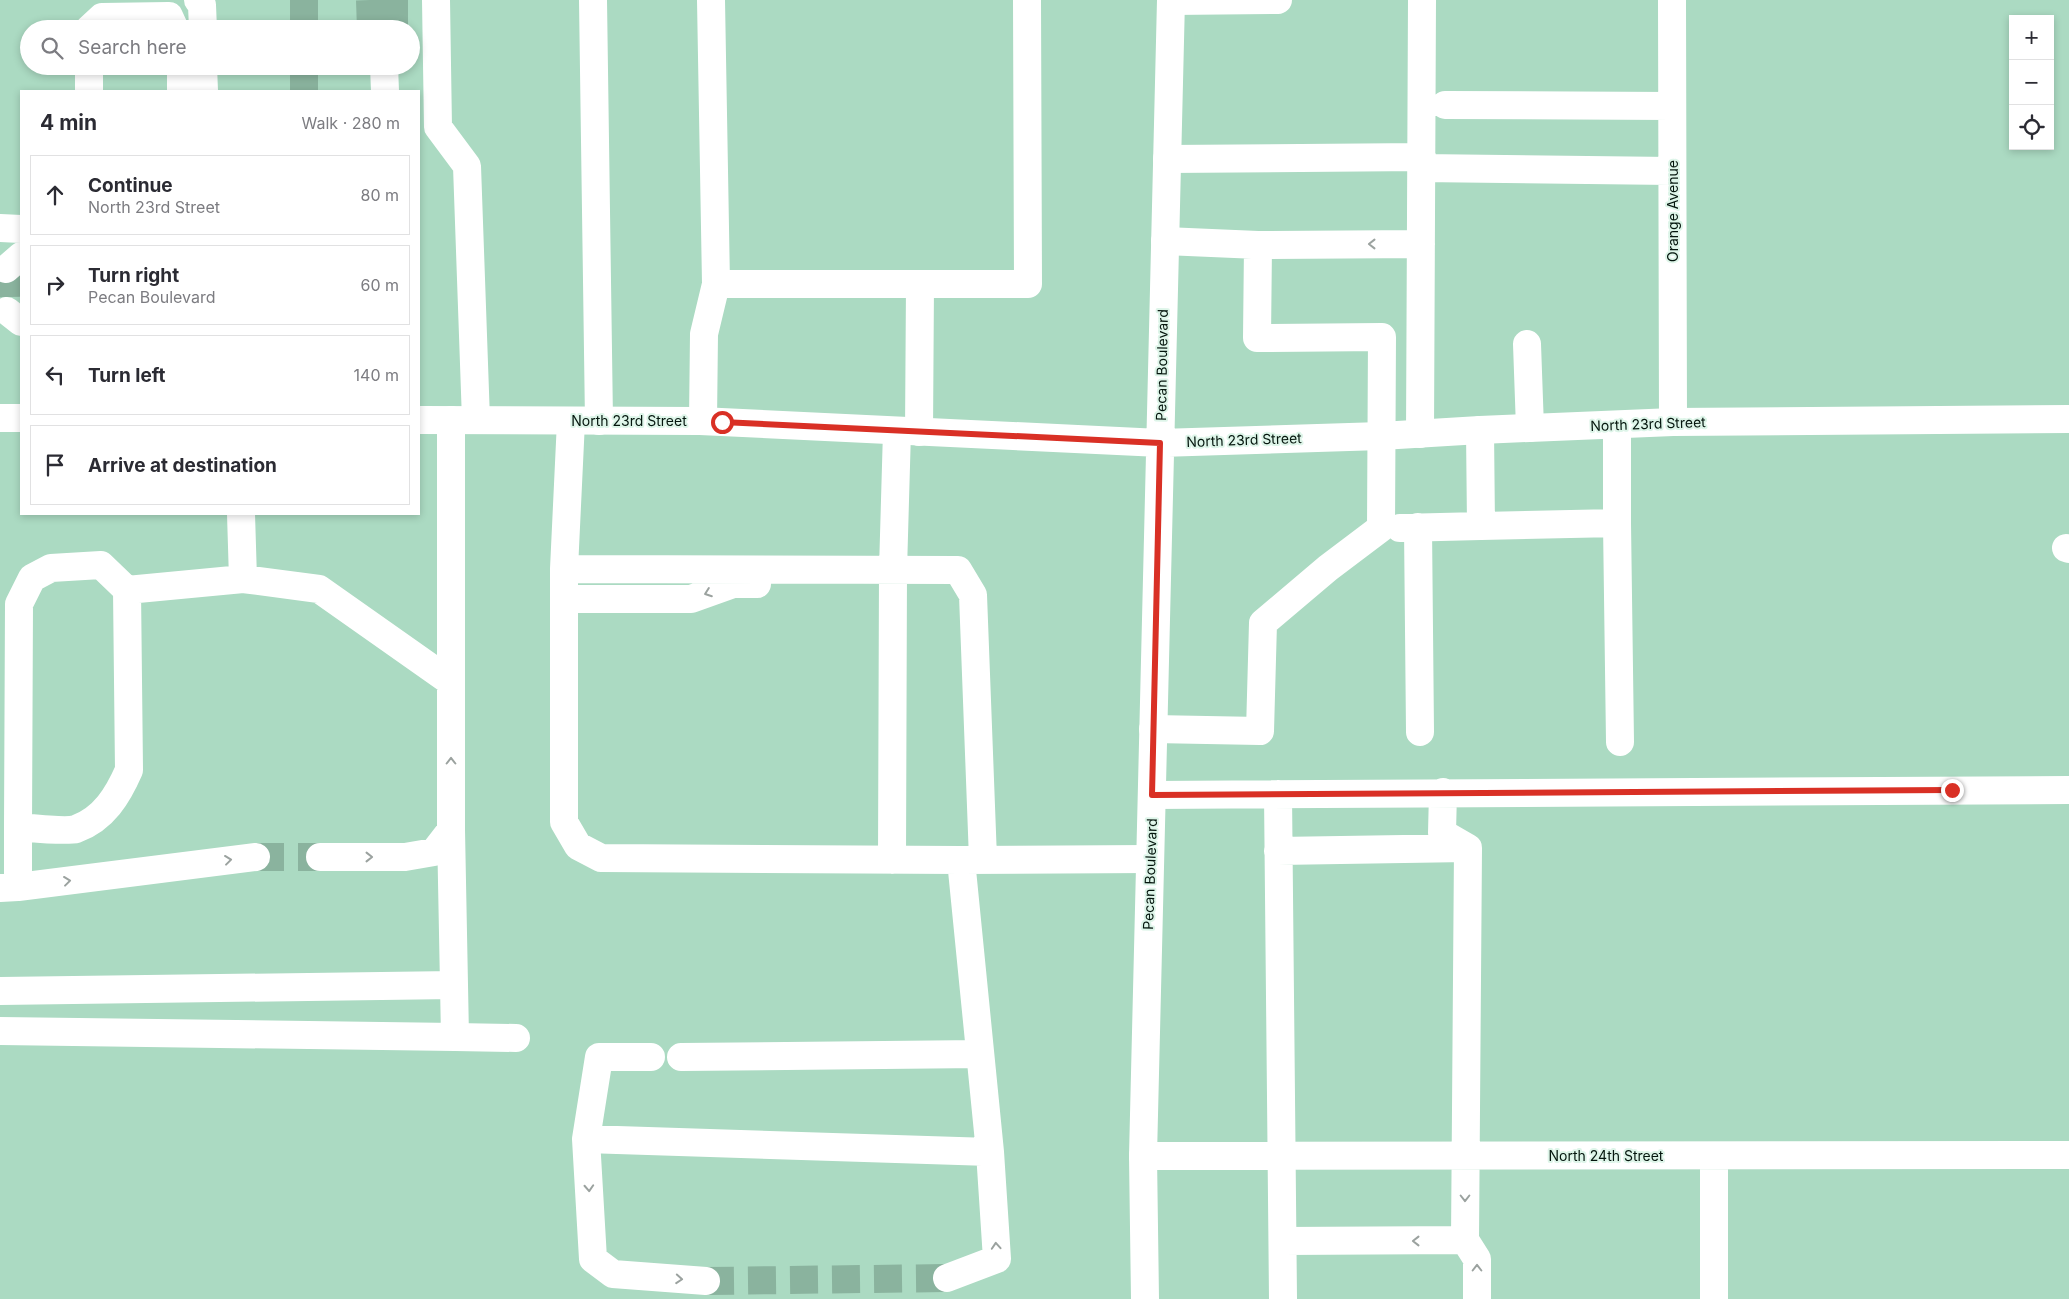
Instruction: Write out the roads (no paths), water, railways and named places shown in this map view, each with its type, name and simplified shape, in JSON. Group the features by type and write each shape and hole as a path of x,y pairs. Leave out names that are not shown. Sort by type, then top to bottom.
{"main road":[{"path":"198,0 202,5 203,20"},
{"path":"436,0 438,128 467,166 464,420 451,682 451,830 455,1037"},
{"path":"593,0 599,421"},
{"path":"703,422 704,334 716,284 711,0"},
{"path":"716,284 1028,284 1027,0"},
{"path":"1171,1 1278,0"},
{"path":"1420,434 1422,0"},
{"name":"Orange Avenue","path":"1672,0 1673,422"},
{"name":"Pecan Boulevard","path":"1145,1299 1143,1156 1171,1"},
{"path":"99,20 102,17 169,16 171,20"},
{"path":"89,75 89,90"},
{"path":"181,75 181,90"},
{"path":"203,75 204,90"},
{"path":"384,75 385,90"},
{"path":"1445,105 1672,106"},
{"path":"1167,159 1421,163 1672,171"},
{"path":"0,228 20,228"},
{"path":"1165,241 1258,245 1421,244"},
{"path":"1258,245 1258,338 1420,337"},
{"path":"892,860 893,570 908,431 920,284"},
{"path":"1381,528 1382,337"},
{"path":"1527,344 1530,428"},
{"path":"0,418 20,418"},
{"name":"North 23rd Street","path":"420,420 703,422 1160,443 1381,436 1673,422 2069,418"},
{"path":"571,421 564,568 564,822 578,846 601,858 1150,859"},
{"path":"1617,425 1620,742"},
{"path":"1480,430 1481,526"},
{"path":"241,515 243,580"},
{"path":"1153,729 1260,731 1263,624 1328,568 1381,528 1618,523"},
{"path":"1418,527 1420,732"},
{"path":"18,827 75,829 98,817 117,796 129,770 127,590 101,565 51,568 32,578 19,604 18,827 9,887 256,857"},
{"path":"564,568 958,570 973,595 972,860 980,1054 990,1152 996,1259 947,1278"},
{"path":"564,598 691,599 733,584 856,583 893,570"},
{"path":"127,590 243,580 319,589 451,682"},
{"path":"1152,795 2069,790"},
{"path":"1443,792 1442,834 1468,848"},
{"path":"1278,794 1283,1299"},
{"path":"320,857 405,857 434,852 451,830"},
{"path":"1278,851 1468,848"},
{"path":"1468,848 1465,1240 1477,1259 1477,1299"},
{"path":"0,991 454,985"},
{"path":"0,1031 516,1038"},
{"path":"681,1058 980,1054"},
{"path":"651,1058 598,1057 586,1139 593,1259 613,1274 706,1281"},
{"path":"586,1139 990,1152"},
{"name":"North 24th Street","path":"1143,1156 2069,1155"},
{"path":"1714,1156 1714,1299"},
{"path":"1283,1241 1465,1240"}],"tunnel":[{"path":"304,0 304,20"},
{"path":"370,0 371,20"},
{"path":"394,0 394,20"},
{"path":"304,75 304,90"},
{"path":"6,269 7,311"},
{"path":"256,857 320,857"},
{"path":"706,1281 947,1278"}]}
